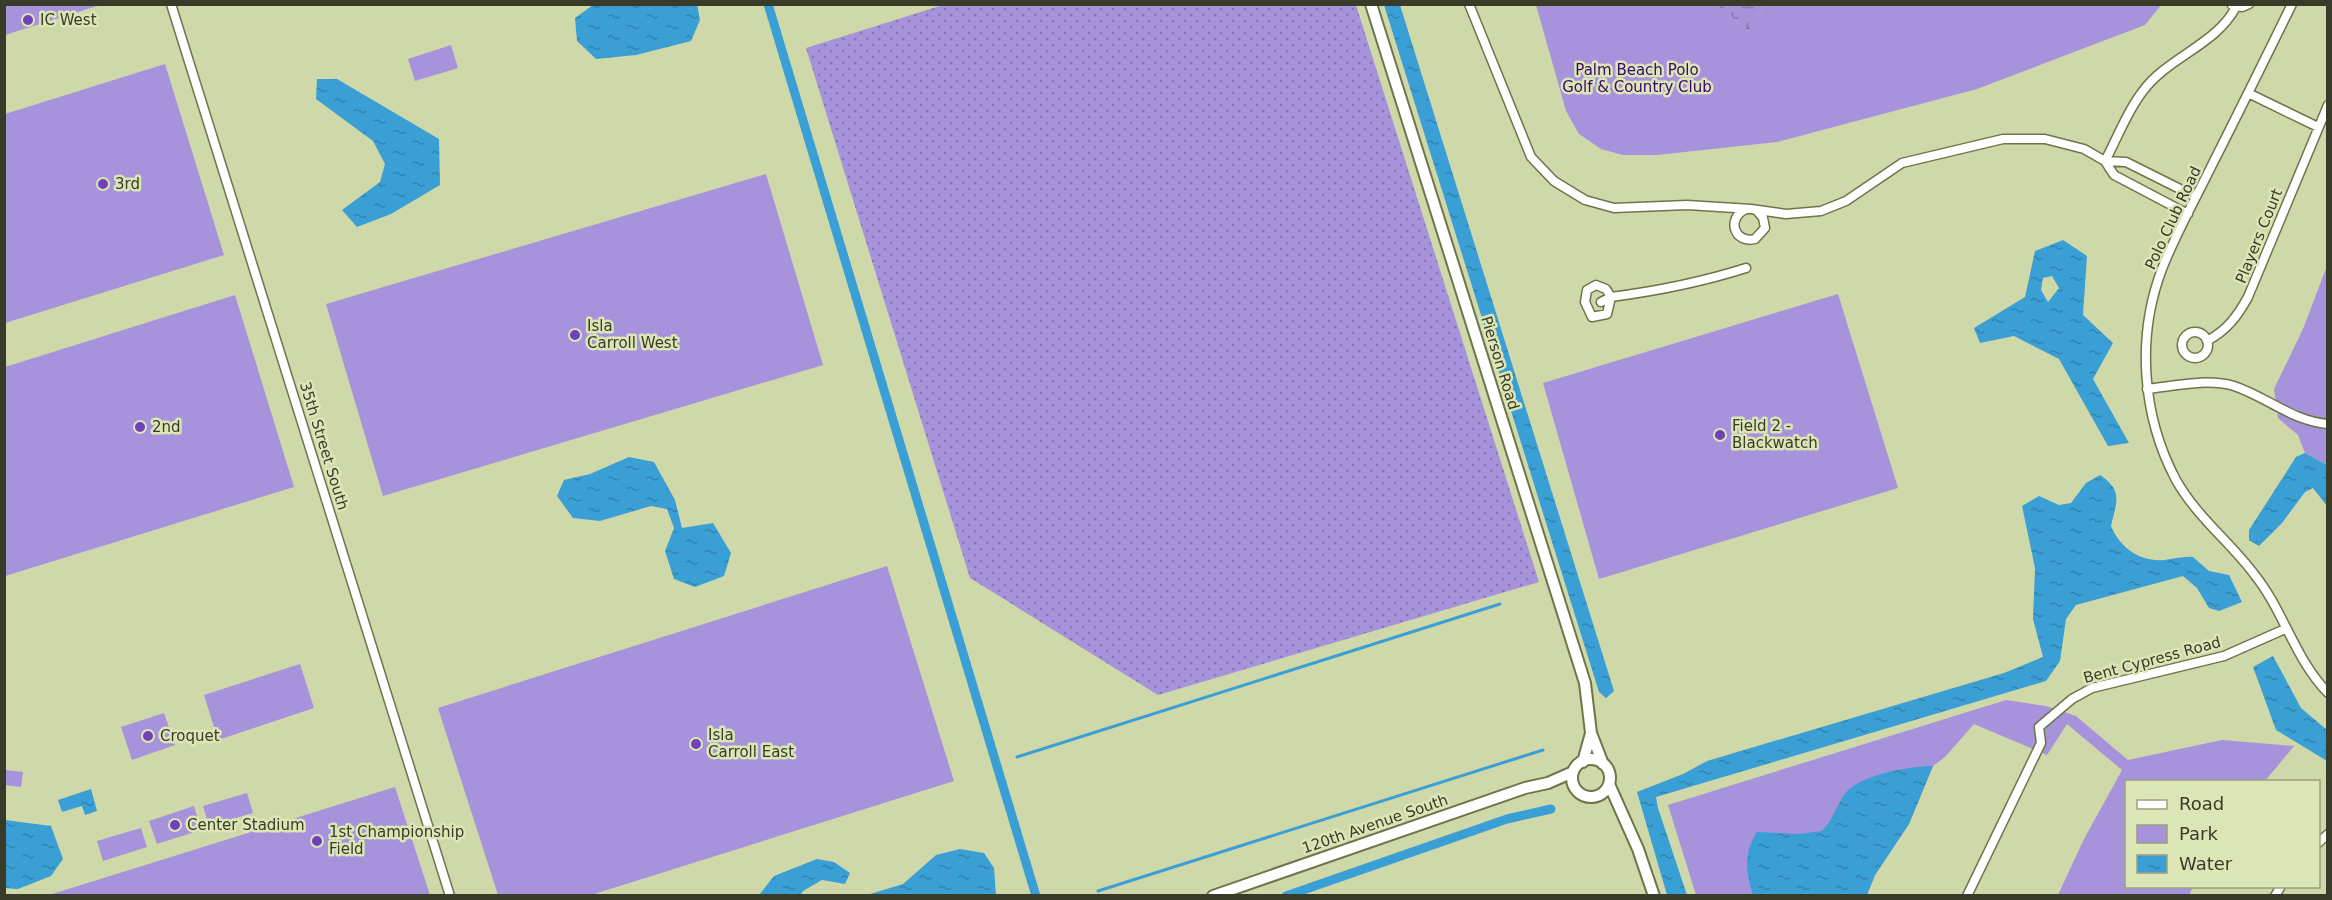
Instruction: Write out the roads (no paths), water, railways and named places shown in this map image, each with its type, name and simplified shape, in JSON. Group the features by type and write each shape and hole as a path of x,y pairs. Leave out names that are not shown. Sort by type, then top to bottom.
{"street":[{"name":"35th Street South","path":"171,4 450,896"},
{"name":"Pierson Road","path":"1371,4 1585,683 1591,733 1603,764"},
{"path":"1469,4 1531,157 1554,181 1586,200 1614,208 1687,205 1786,214 1821,211 1846,201 1902,163 2003,139 2045,140 2084,149 2105,161 2126,162 2196,197"},
{"path":"2105,161 2143,91 2160,74 2220,28 2234,6 2249,4"},
{"name":"Polo Club Road","path":"2292,4 2168,255 2153,296 2146,347 2147,389 2159,440 2176,480 2212,529 2254,573 2308,669 2328,693"},
{"path":"2248,93 2318,127"},
{"name":"Players Court","path":"2207,341 2224,332 2238,316 2248,297 2328,105"},
{"path":"2105,161 2114,175 2188,214"},
{"path":"1746,209 1737,214 1734,224 1737,234 1750,240 1760,236 1765,228 1763,218 1756,210"},
{"path":"1600,302 1611,297 1707,280 1746,268"},
{"path":"2147,389 2219,383 2245,390 2304,420 2328,424"},
{"name":"Bent Cypress Road","path":"1967,896 2041,743 2039,728 2072,699 2100,686 2224,656 2285,629"},
{"name":"Pierson Road","path":"1583,762 1591,733"},
{"path":"1622,819 1596,796 1586,796 1575,788 1574,772 1583,762 1590,760 1603,764 1608,771 1609,784 1622,819 1638,849 1654,896"},
{"name":"120th Avenue South","path":"1213,896 1526,788 1548,783 1574,772"},
{"name":"120th Avenue South","path":"1548,783 1575,788"},
{"path":"1596,796 1609,784"}],"water":[{"path":"697,4 700,20 691,41 636,55 596,59 577,41 575,18 593,5"},
{"path":"1384,5 1400,5 1614,691 1606,698 1599,692"},
{"path":"317,79 337,79 439,139 440,185 391,214 357,227 342,210 380,182 385,164 373,141 316,99"},
{"path":"2063,240 2087,256 2083,315 2113,343 2093,379 2129,443 2108,446 2059,359 2014,336 1980,343 1974,328 2025,297 2035,251","holes":["2052,276 2059,288 2048,302 2041,290 2043,278"]},
{"path":"2305,453 2327,465 2327,506 2313,488 2305,492 2282,523 2259,546 2249,540 2249,530 2296,457"},
{"path":"629,457 654,462 675,500 682,528 713,523 731,553 724,576 695,587 674,579 665,551 674,528 667,509 651,506 600,521 573,518 557,496 564,480 590,474"},
{"path":"2100,475 2113,486 2116,504 2111,526 2125,547 2147,559 2193,557 2209,571 2229,575 2242,602 2219,611 2209,608 2197,588 2183,576 2076,605 2066,619 2060,661 2046,681 1656,797 1687,895 1667,895 1637,792 1683,774 1707,761 2004,673 2043,657 2033,619 2035,568 2022,506 2039,496 2059,505 2071,503 2086,483"},
{"path":"2273,656 2301,708 2327,730 2327,761 2276,730 2253,667"},
{"path":"1933,766 1909,824 1875,875 1867,895 1753,895 1747,863 1749,848 1757,832 1798,834 1822,831 1844,795 1860,782 1898,770"},
{"path":"91,789 97,811 85,815 82,806 62,812 58,800"},
{"path":"5,820 51,826 63,859 51,876 18,889 5,888"},
{"path":"960,849 984,853 994,868 996,895 867,895 903,884 936,855"},
{"path":"817,859 834,862 850,873 845,884 822,880 800,895 759,895 774,876"}],"waterway":[{"path":"768,4 1036,896"},
{"path":"1017,757 1500,604"},
{"path":"1098,891 1543,750"},
{"path":"1286,896 1507,819 1551,809"}],"place":[{"name":"IC West","path":"28,20"},
{"name":"3rd","path":"103,184"},
{"name":"Isla Carroll West","path":"575,335"},
{"name":"2nd","path":"140,427"},
{"name":"Field 2 - Blackwatch","path":"1720,435"},
{"name":"Croquet","path":"148,736"},
{"name":"Isla Carroll East","path":"696,744"},
{"name":"Center Stadium","path":"175,825"},
{"name":"1st Championship Field","path":"317,841"}],"park label":[{"name":"Palm Beach Polo Golf & Country Club","path":"1637,78"}]}
